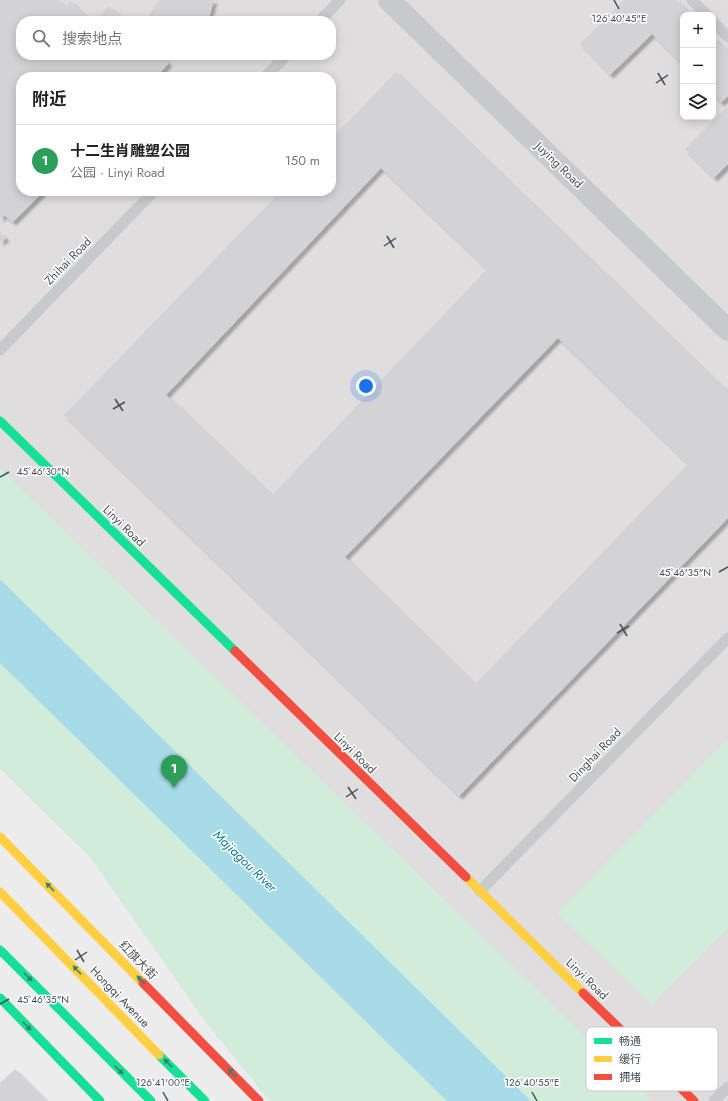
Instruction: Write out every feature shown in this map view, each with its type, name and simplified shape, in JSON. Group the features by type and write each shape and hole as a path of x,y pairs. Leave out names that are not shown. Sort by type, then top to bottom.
{"main road":[{"name":"Linyi Road","path":"0,421 619,1027"},
{"name":"红旗大街","path":"0,837 259,1101"},
{"name":"Hongqi Avenue","path":"0,892 205,1101"},
{"path":"0,950 151,1101"},
{"path":"0,998 100,1101"},
{"name":"Linyi Road","path":"684,1091 694,1101"}],"street":[{"name":"Juying Road","path":"389,0 728,330"}],"lane":[{"path":"325,16 340,0"},
{"path":"698,2 704,12"},
{"path":"716,25 728,38"},
{"path":"270,72 282,60"},
{"name":"Zhihai Road","path":"0,350 149,196"},
{"name":"Dinghai Road","path":"480,891 728,638"},
{"path":"714,1101 728,1087"}],"shaded area":[{"path":"0,0 728,0 728,1101 270,1101 208,1025 90,857 0,768"}],"green space":[{"path":"0,468 586,1037 586,1091 642,1091 652,1101 270,1101 208,1025 90,857 0,768"},
{"path":"728,738 728,928 652,1005 557,913"}],"water":[{"name":"Majiagou River","path":"0,579 531,1101 447,1101 0,663"}],"building":[{"path":"0,0 58,0 65,7 71,1 85,16 16,16 16,60 166,60 169,63 161,72 16,72 16,196 39,196 13,222 4,215 0,219"},
{"path":"159,0 214,0 209,16 148,16"},
{"path":"624,0 676,0 688,12 680,12 680,62 652,34 610,75 580,44"},
{"path":"109,6 120,16 100,16"},
{"path":"716,40 728,52 728,96 721,103 716,98"},
{"path":"396,72 728,392 728,518 459,796 64,415 276,196 336,196 336,134","holes":["381,168 487,269 272,495 166,395","558,338 688,464 475,684 345,557"]},
{"path":"728,106 728,164 714,178 685,149 714,120 716,120 716,118"},
{"path":"0,232 6,238 0,243"},
{"path":"15,1069 47,1101 0,1101 0,1083"}],"traffic: fast":[{"path":"0,421 235,651"},
{"path":"0,950 151,1101"},
{"path":"0,998 100,1101"},
{"path":"159,1055 205,1101"}],"traffic: slow":[{"path":"0,837 143,983"},
{"path":"466,877 583,993"},
{"path":"0,892 159,1055"}],"traffic: jam":[{"path":"235,651 466,877"},
{"path":"143,983 259,1101"},
{"path":"583,993 618,1027"},
{"path":"684,1091 694,1101"}],"place":[{"name":"十二生肖雕塑公园","path":"174,788"}]}
